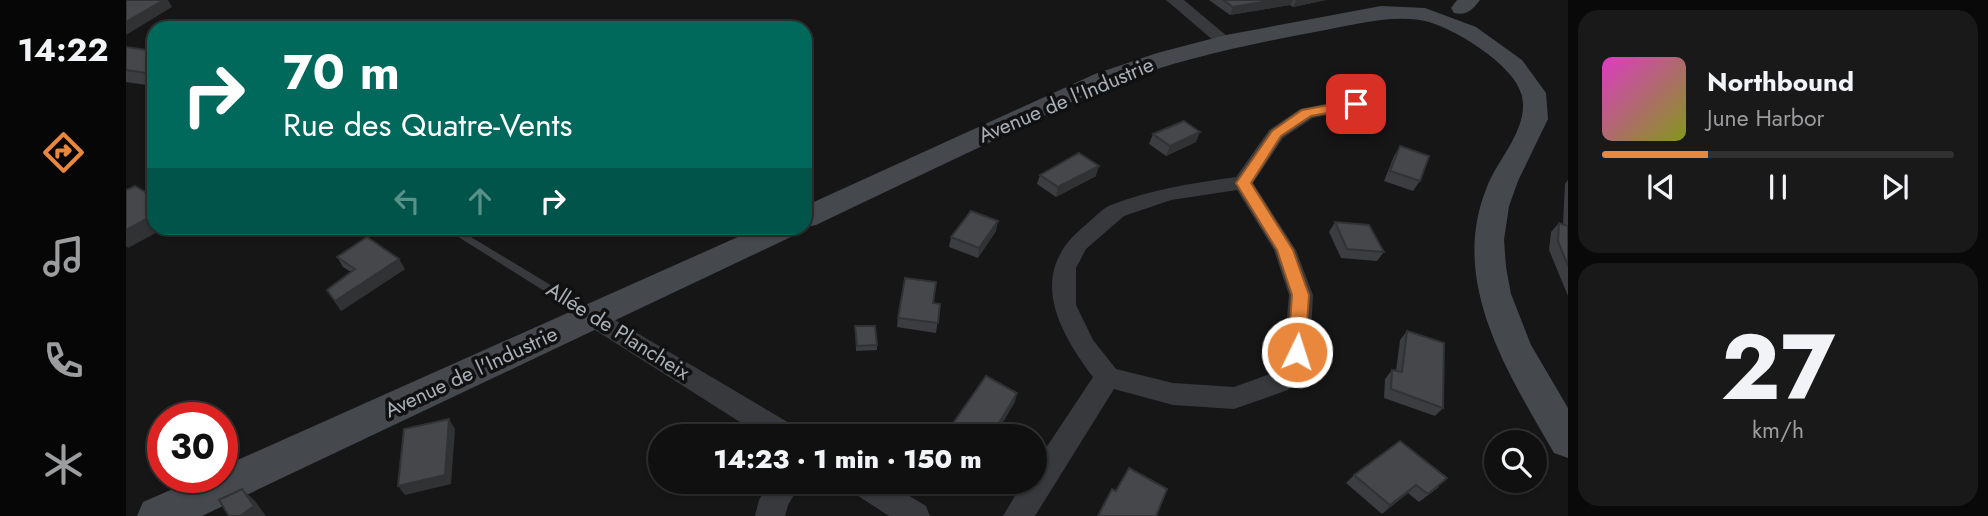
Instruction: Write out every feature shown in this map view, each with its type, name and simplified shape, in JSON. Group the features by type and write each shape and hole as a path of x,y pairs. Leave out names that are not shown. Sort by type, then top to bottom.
{"street":[{"path":"1174,0 1226,42"},
{"path":"1403,0 1410,9 1451,9 1530,83 1537,107 1536,119 1507,173 1493,217 1489,240 1496,295 1510,336 1568,440"},
{"name":"Avenue de l'Industrie","path":"1381,13 1395,8 1403,0"},
{"name":"Avenue de l'Industrie","path":"812,215 1104,79 1166,58 1226,42 1381,13 1451,9"},
{"path":"1243,183 1285,250 1301,295 1297,352 1279,382 1234,398 1172,394 1108,377 1084,346 1064,305 1064,268 1078,244 1116,211 1168,194 1243,183 1276,134 1307,113 1356,104"},
{"name":"Avenue de l'Industrie","path":"158,516 769,235"},
{"name":"Allée de Plancheix","path":"593,316 767,424"},
{"path":"1018,516 1108,377"},
{"path":"770,516 778,494"},
{"path":"880,494 915,516"}],"lane":[{"name":"Allée de Plancheix","path":"460,235 593,316"}],"building":[{"path":"126,0 164,0 126,22"},
{"path":"1223,0 1274,0 1233,7"},
{"path":"126,47 147,50 147,73 126,70"},
{"path":"1184,121 1200,132 1170,146 1153,134"},
{"path":"1400,146 1429,156 1420,181 1390,171"},
{"path":"1079,153 1099,166 1058,187 1040,175"},
{"path":"135,186 147,191 147,219 126,230 126,190"},
{"path":"971,211 998,221 979,248 951,237"},
{"path":"1335,222 1369,225 1384,252 1347,249"},
{"path":"1559,223 1568,226 1568,266 1558,241"},
{"path":"367,237 399,259 335,301 327,290 355,269 337,257"},
{"path":"905,278 936,282 933,303 940,304 938,323 898,318"},
{"path":"855,326 875,326 877,345 857,346"},
{"path":"1407,331 1444,343 1443,408 1391,389 1392,370 1402,372"},
{"path":"986,376 1017,393 998,424 953,424"},
{"path":"449,419 445,475 398,486 404,429"},
{"path":"1400,441 1447,478 1428,494 1416,485 1390,505 1354,475"},
{"path":"1129,468 1167,489 1156,516 1098,516 1112,489 1116,491"},
{"path":"242,489 254,506 240,516 229,516 219,500"}],"route":[{"path":"1297,352 1301,295 1285,250 1243,183 1276,134 1307,113 1356,104"}]}
